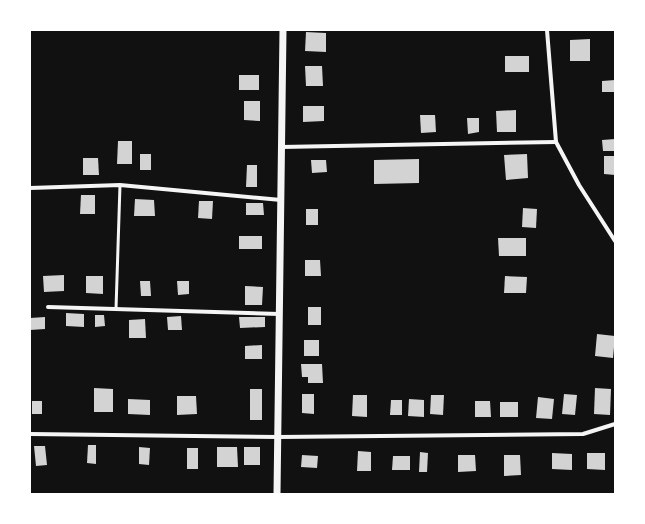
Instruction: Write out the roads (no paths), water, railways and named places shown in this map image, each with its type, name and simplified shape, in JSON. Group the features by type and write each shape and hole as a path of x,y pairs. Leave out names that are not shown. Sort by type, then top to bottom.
{"street":[{"path":"277,494 283,30"},
{"path":"547,30 556,142 579,185 615,241"},
{"path":"281,147 556,142"},
{"path":"30,188 120,185 281,200"},
{"path":"48,307 279,314"},
{"path":"30,434 278,437 583,434 615,424"}],"lane":[{"path":"116,309 120,185"}]}
